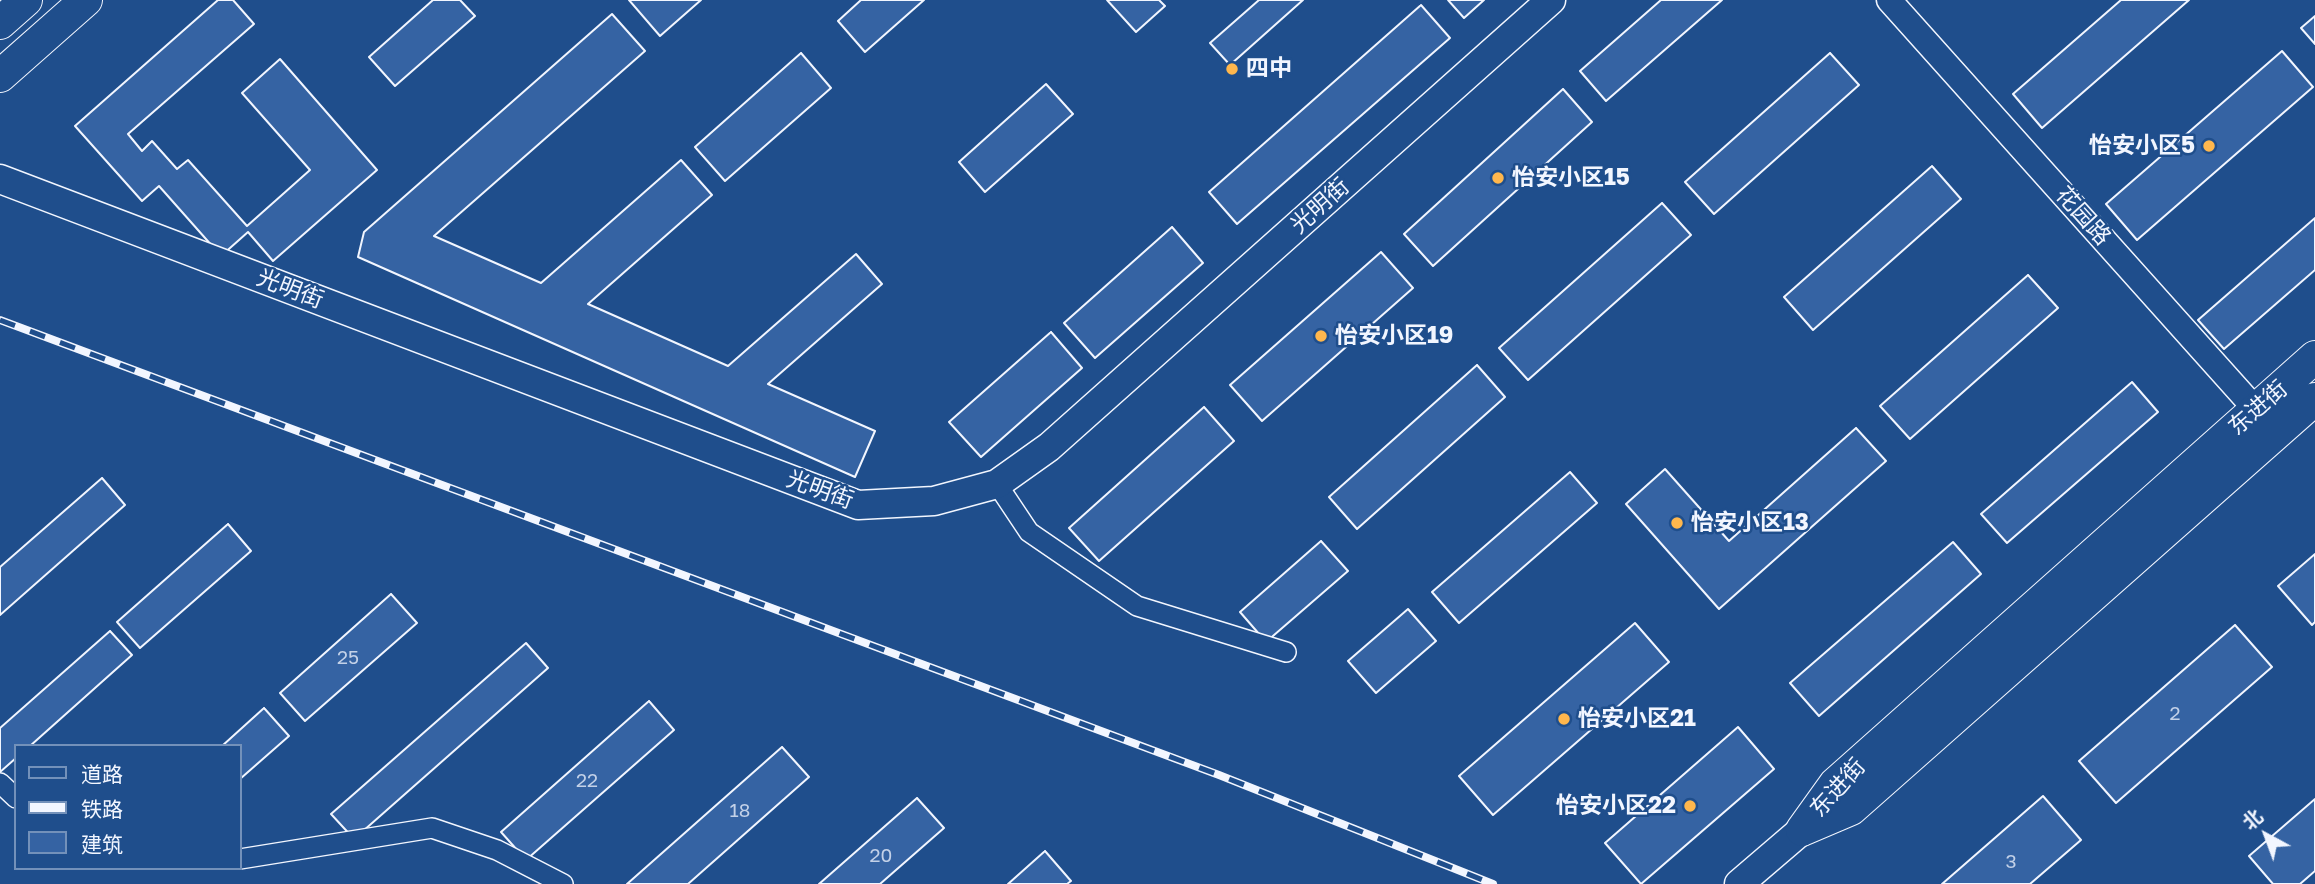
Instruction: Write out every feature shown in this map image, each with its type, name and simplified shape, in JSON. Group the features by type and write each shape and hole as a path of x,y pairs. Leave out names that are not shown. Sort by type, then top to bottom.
{"main road":[{"path":"0,23 26,0"},
{"path":"0,76 86,0"},
{"name":"光明街","path":"0,179 858,505 934,501 996,484 1049,447 1551,0"},
{"name":"东进街","path":"1802,830 1835,784 2315,357"},
{"name":"东进街","path":"1802,830 1851,809 2315,399"},
{"path":"1739,884 1802,830"}],"street":[{"name":"花园路","path":"1889,0 2276,433"},
{"path":"996,484 1029,532 1137,606 1286,652"},
{"path":"0,783 14,796"},
{"path":"242,859 432,828 497,850 563,884"}],"building":[{"path":"218,0 233,0 254,24 128,134 142,151 152,141 177,169 188,160 247,226 310,170 242,93 280,59 377,170 273,261 248,232 221,256 159,186 142,201 75,126"},
{"path":"433,0 460,0 475,16 395,86 369,57"},
{"path":"629,0 701,0 660,36"},
{"path":"861,0 924,0 865,52 838,21"},
{"path":"1107,0 1159,0 1165,6 1136,32"},
{"path":"1259,0 1303,0 1230,65 1210,43"},
{"path":"1448,0 1484,0 1464,18"},
{"path":"1661,0 1722,0 1606,101 1580,71"},
{"path":"2121,0 2189,0 2042,128 2013,94"},
{"path":"1421,5 1450,38 1237,224 1209,192"},
{"path":"612,14 645,51 434,236 541,283 681,160 712,195 588,304 728,366 856,254 882,284 768,384 875,431 855,477 358,257 364,232"},
{"path":"2315,16 2315,44 2301,28"},
{"name":"怡安小区5","path":"2282,51 2313,87 2137,240 2106,204"},
{"path":"801,53 831,88 725,181 695,147"},
{"path":"1830,53 1859,85 1714,214 1685,182"},
{"path":"1046,84 1073,114 985,192 959,162"},
{"name":"怡安小区15","path":"1563,89 1592,122 1433,266 1404,234"},
{"path":"1932,166 1961,199 1813,330 1784,297"},
{"path":"1662,203 1691,235 1528,380 1499,348"},
{"path":"2315,218 2315,270 2224,349 2198,320"},
{"path":"1172,227 1203,263 1095,358 1064,323"},
{"name":"怡安小区19","path":"1381,252 1413,288 1262,421 1230,385"},
{"path":"2028,275 2058,308 1910,439 1880,406"},
{"path":"1051,332 1082,368 981,457 949,422"},
{"path":"1477,365 1505,397 1357,529 1329,497"},
{"path":"2132,382 2158,412 2007,543 1981,514"},
{"path":"1204,407 1234,441 1099,561 1069,528"},
{"name":"怡安小区13","path":"1856,428 1886,461 1719,609 1626,504 1665,469 1729,541"},
{"path":"1570,472 1597,503 1459,623 1432,592"},
{"path":"102,478 125,505 0,615 0,567"},
{"path":"228,524 251,551 140,648 117,622"},
{"path":"1321,541 1348,571 1266,642 1240,612"},
{"path":"1953,542 1981,574 1819,716 1790,683"},
{"path":"2315,554 2315,622 2312,625 2278,586"},
{"path":"391,594 417,623 305,721 280,693"},
{"path":"1408,609 1436,641 1376,693 1348,661"},
{"name":"怡安小区21","path":"1635,623 1669,662 1493,815 1459,776"},
{"path":"2235,625 2272,667 2116,803 2079,761"},
{"path":"110,631 132,655 32,744 14,744 14,760 0,772 0,728"},
{"path":"526,643 548,668 354,839 331,814"},
{"path":"649,701 674,730 526,860 501,832"},
{"path":"264,708 289,736 242,777 242,744 224,744"},
{"name":"怡安小区22","path":"1738,727 1774,769 1641,884 1605,843"},
{"path":"782,747 809,777 688,884 627,884"},
{"path":"2043,796 2081,840 2030,884 1942,884"},
{"path":"917,798 944,828 880,884 819,884"},
{"path":"2315,799 2315,871 2300,884 2273,884 2249,856"},
{"path":"1045,851 1071,881 1067,884 1008,884"}],"railway":[{"path":"0,320 1219,775 1493,884"}],"place":[{"name":"四中","path":"1232,69"},
{"name":"怡安小区5","path":"2209,146"},
{"name":"怡安小区15","path":"1498,178"},
{"name":"怡安小区19","path":"1321,336"},
{"name":"怡安小区13","path":"1677,523"},
{"name":"怡安小区21","path":"1564,719"},
{"name":"怡安小区22","path":"1690,806"}]}
